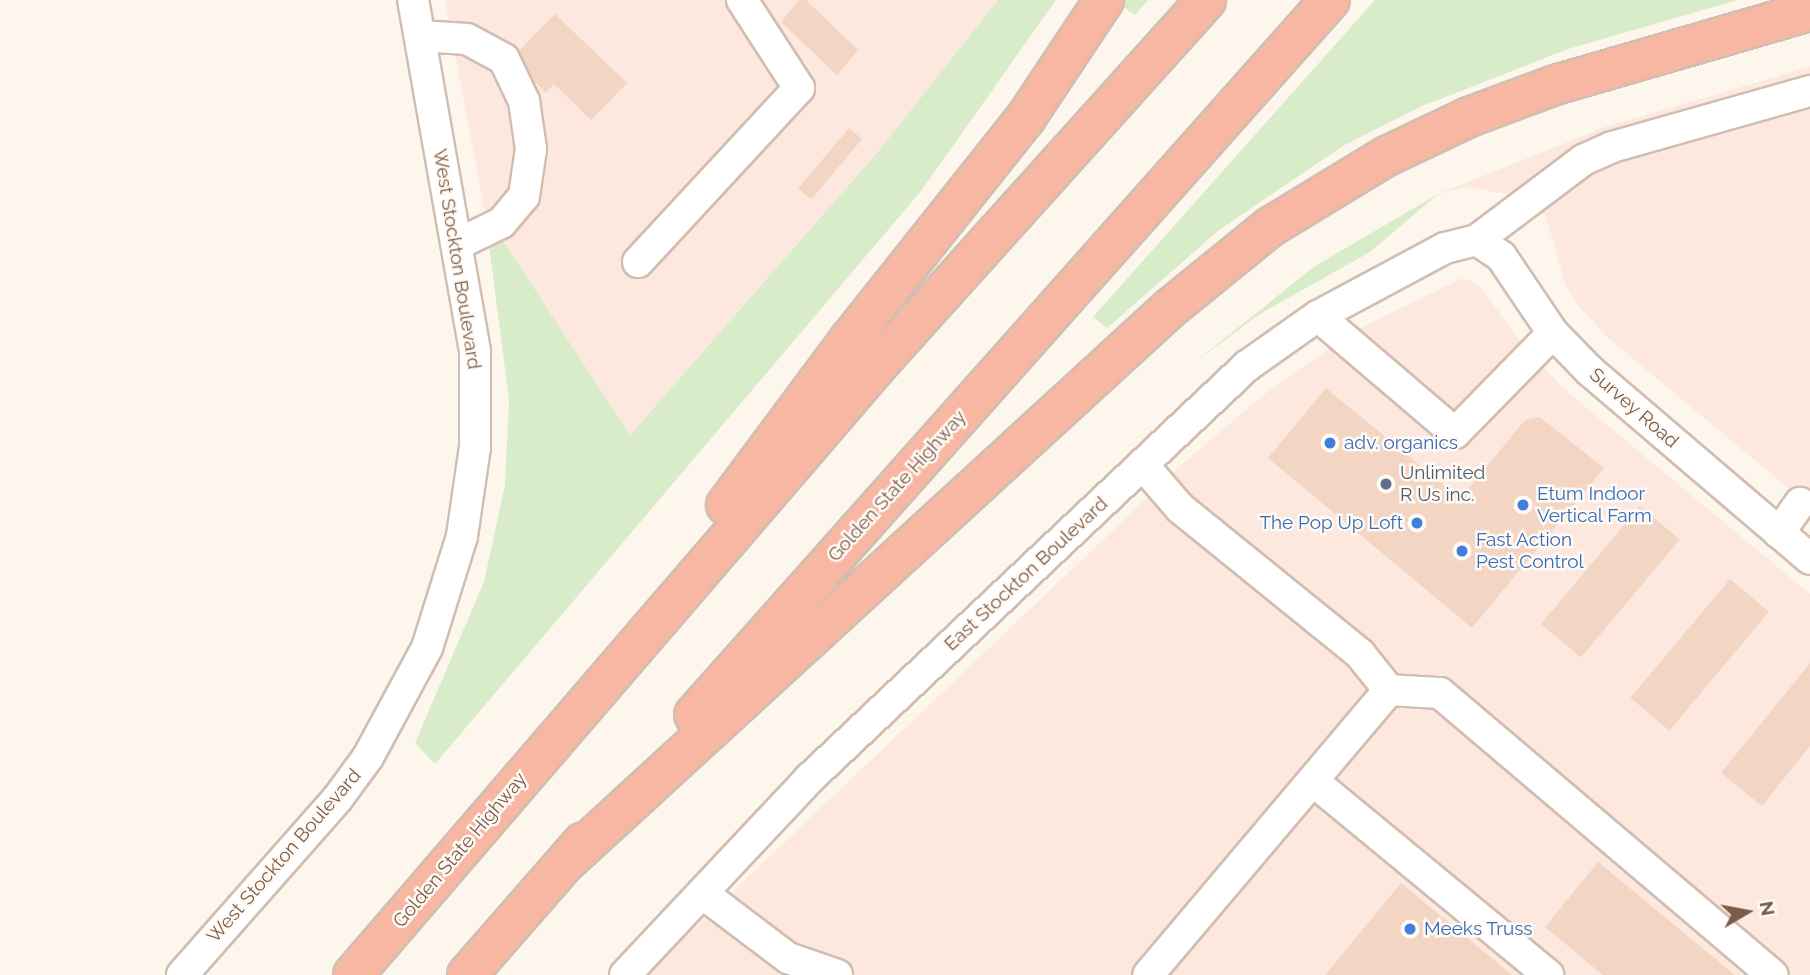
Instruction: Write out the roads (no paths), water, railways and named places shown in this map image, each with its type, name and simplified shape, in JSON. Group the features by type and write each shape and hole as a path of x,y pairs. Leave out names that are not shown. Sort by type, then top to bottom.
{"highway":[{"path":"525,773 849,340 1025,119 1104,0"},
{"name":"Golden State Highway","path":"353,975 883,359 1206,0"},
{"name":"Golden State Highway","path":"467,975 1330,0"},
{"path":"566,862 1169,309 1270,227 1387,156 1469,117 1555,85 1810,11"}],"street":[{"name":"West Stockton Boulevard","path":"181,975 354,778 395,713 431,636 462,536 475,447 475,351 413,0"},
{"path":"638,262 799,88 743,0"},
{"path":"420,36 467,38 504,58 524,101 531,149 524,196 501,223 458,244"},
{"path":"1477,240 1583,160 1612,147 1810,91"},
{"name":"East Stockton Boulevard","path":"625,975 809,779 1248,366 1318,316 1445,248 1477,240"},
{"name":"Survey Road","path":"1477,240 1502,256 1553,333 1590,371 1810,559"},
{"path":"1318,316 1455,433 1553,333"},
{"path":"1143,465 1180,508 1360,654 1390,690 1440,693 1772,975"},
{"path":"1779,533 1800,503"},
{"path":"1148,975 1390,690"},
{"path":"1312,781 1548,975"},
{"path":"702,893 788,958 837,975"}],"place":[{"name":"adv. organics","path":"1330,443"},
{"name":"Unlimited R Us inc.","path":"1386,484"},
{"name":"Etum Indoor Vertical Farm","path":"1523,505"},
{"name":"The Pop Up Loft","path":"1417,523"},
{"name":"Fast Action Pest Control","path":"1462,551"},
{"name":"Meeks Truss","path":"1410,929"}]}
